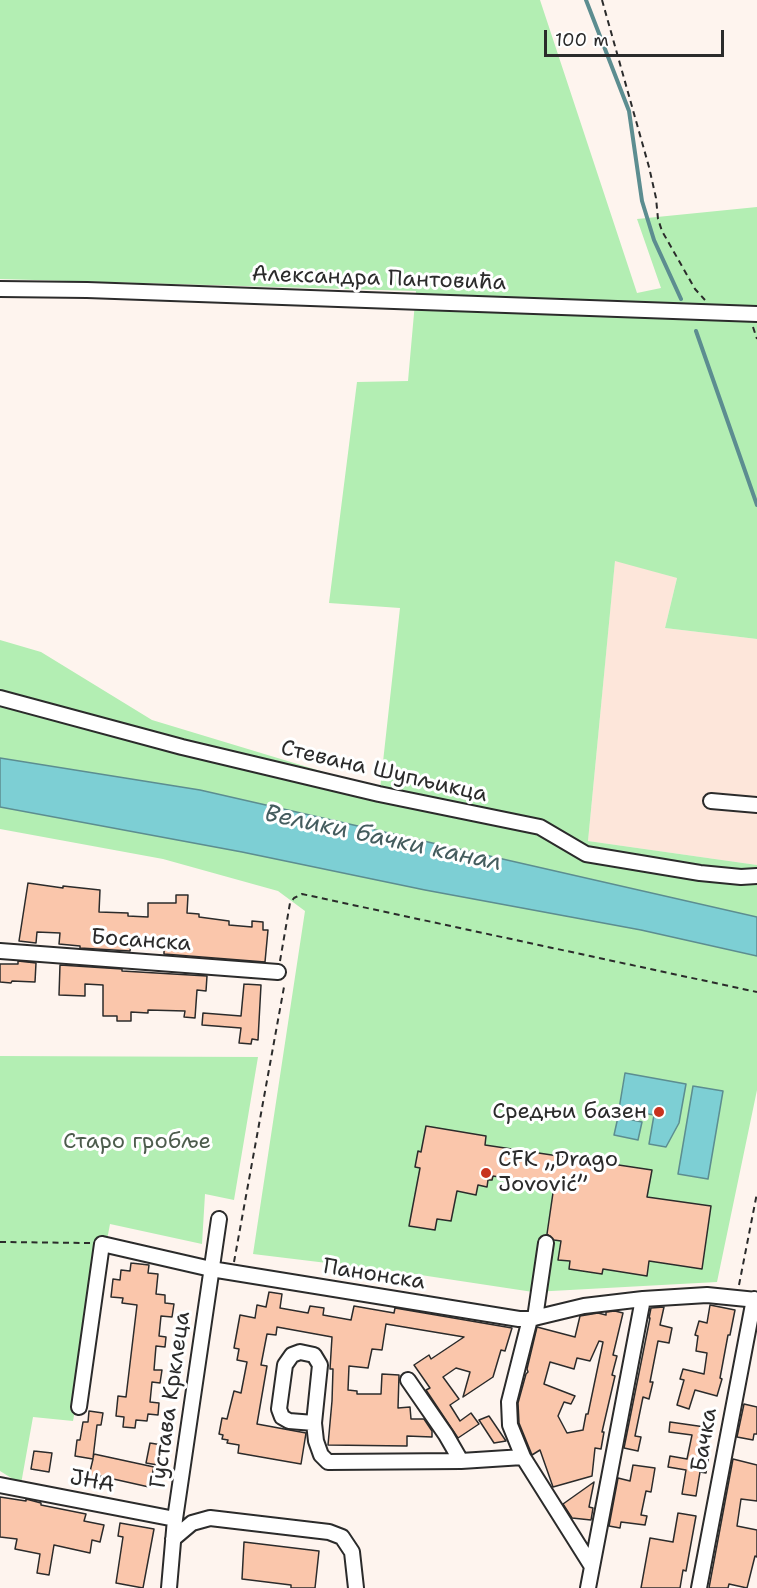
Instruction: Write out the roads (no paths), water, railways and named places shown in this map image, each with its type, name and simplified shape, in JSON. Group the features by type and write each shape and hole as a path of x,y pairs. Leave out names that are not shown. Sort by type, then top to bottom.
{"street":[{"name":"Александра Пантовића","path":"0,289 87,290 757,314"},
{"name":"Стевана Шупљикца","path":"0,698 182,747 379,794 540,827 586,854 700,873 741,877 757,876"},
{"path":"711,801 757,805"},
{"name":"Босанска","path":"0,951 278,972"},
{"name":"Густава Крклеца","path":"169,1588 175,1520 219,1219"},
{"path":"546,1243 533,1318 509,1402 510,1425 523,1457 591,1566"},
{"name":"Панонска","path":"79,1407 102,1244 211,1269 519,1319 584,1306 643,1299 707,1295 755,1300"},
{"path":"588,1588 643,1299"},
{"name":"Бачка","path":"699,1588 755,1300"},
{"path":"314,1423 289,1421 282,1417 279,1409 285,1365 292,1355 300,1352 314,1355 320,1365 314,1423 318,1448 324,1459 333,1464 523,1457"},
{"path":"408,1380 461,1461"},
{"name":"ЈНА","path":"0,1485 175,1520"},
{"path":"173,1539 192,1523 210,1518 329,1532 342,1537 352,1552 356,1588"}],"water":[{"name":"Велики бачки канал","path":"0,758 200,790 757,917 757,956 641,930 0,807"},
{"name":"Средњи базен","path":"625,1073 686,1084 679,1123 666,1147 649,1144 654,1115 619,1109"},
{"path":"693,1086 723,1091 708,1179 678,1174"},
{"path":"618,1117 642,1122 638,1140 614,1135"}],"waterway":[{"path":"586,0 629,111 642,201 654,240 681,299"},
{"path":"696,331 757,505"}],"place":[{"name":"Средњи базен","path":"659,1112"},
{"name":"CFK „Drago Jovović”","path":"486,1173"}],"park label":[{"name":"Старо гробље","path":"137,1142"}]}
